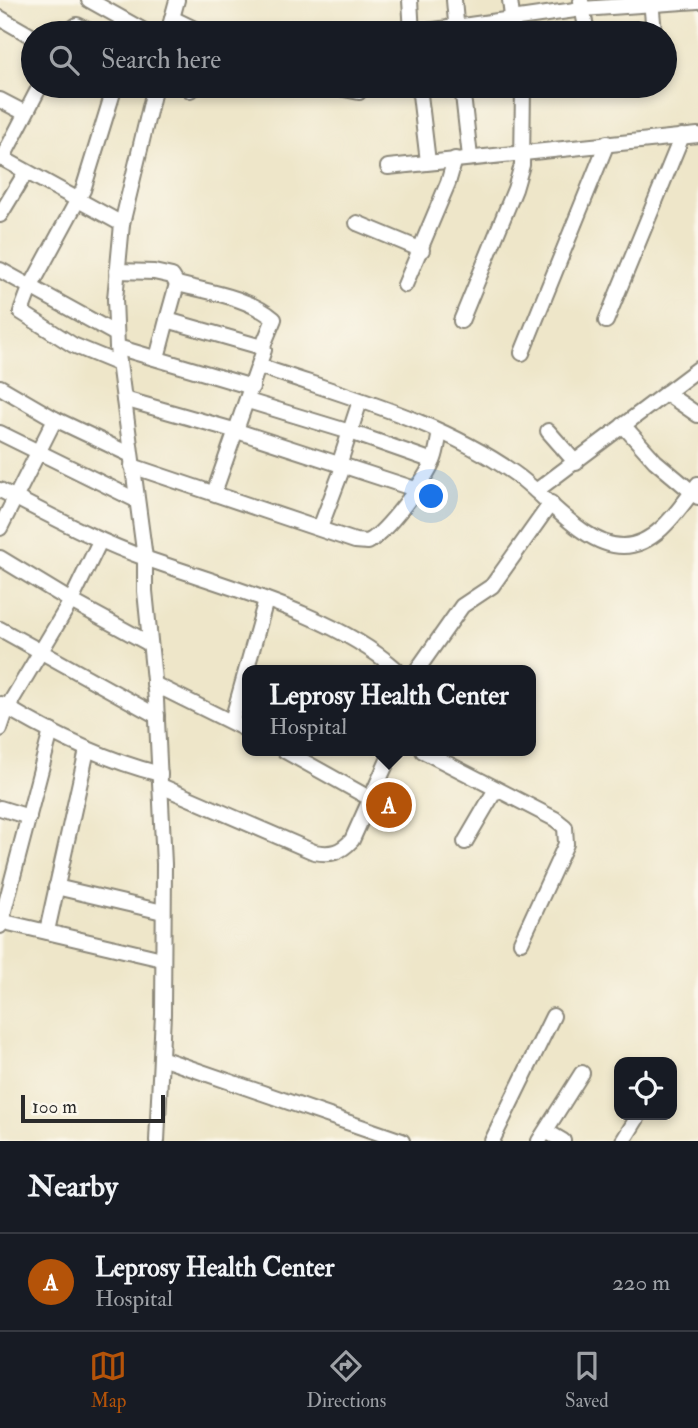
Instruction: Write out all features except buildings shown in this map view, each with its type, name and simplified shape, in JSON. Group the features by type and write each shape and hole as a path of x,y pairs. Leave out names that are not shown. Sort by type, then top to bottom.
{"street":[{"path":"89,0 127,21"},
{"path":"171,21 177,0"},
{"path":"410,0 412,21"},
{"path":"454,0 456,21"},
{"path":"510,0 512,21"},
{"path":"532,21 581,5 698,1"},
{"path":"651,2 652,21"},
{"path":"0,18 21,30"},
{"path":"172,18 178,21"},
{"path":"34,98 1,158 122,224"},
{"path":"111,98 79,201 21,309 22,314 73,345 119,364"},
{"path":"152,98 122,224 117,271 116,340 145,558 157,716 164,864 157,1141"},
{"path":"420,98 428,162"},
{"path":"464,98 470,157"},
{"path":"461,321 515,189 523,152 523,98"},
{"path":"0,100 25,114"},
{"path":"388,167 698,135"},
{"path":"606,321 682,136"},
{"path":"522,353 607,143"},
{"path":"405,285 422,250 455,159"},
{"path":"0,215 26,172"},
{"path":"357,223 422,250"},
{"path":"0,270 116,340 250,394 433,461"},
{"path":"117,271 166,274 175,279 177,284 157,358"},
{"path":"177,284 242,301 274,318 262,348 264,355 214,493"},
{"path":"167,320 262,348"},
{"path":"259,366 440,432 496,461 593,538 623,546 642,543 654,536 696,491 655,461 623,425"},
{"path":"536,491 698,369"},
{"path":"0,387 132,461 214,493 355,541 368,542 383,531 433,461 440,432"},
{"path":"666,393 698,415"},
{"path":"124,399 237,431 415,489"},
{"path":"320,528 360,401"},
{"path":"0,528 55,419"},
{"path":"548,431 576,463"},
{"path":"0,433 136,499"},
{"path":"0,490 100,541 266,600 358,641 390,665"},
{"path":"421,665 462,606 492,586 551,503"},
{"path":"0,729 3,706 71,601 100,541"},
{"path":"0,558 71,601 150,643"},
{"path":"248,665 266,600"},
{"path":"0,629 157,716"},
{"path":"154,684 242,727"},
{"path":"232,721 242,685"},
{"path":"3,706 87,750 160,780 314,852 330,854 344,849 352,840 390,756"},
{"path":"51,731 0,923 47,931 162,959"},
{"path":"47,931 87,750"},
{"path":"294,756 371,799"},
{"path":"433,756 555,819 565,827 566,844 521,942"},
{"path":"465,842 496,789"},
{"path":"0,808 29,817"},
{"path":"56,887 163,912"},
{"path":"492,1141 553,1016"},
{"path":"160,1058 402,1141"},
{"path":"563,1141 542,1136 582,1073"},
{"path":"623,1141 636,1120"}],"place":[{"name":"Leprosy Health Center","path":"389,805"}]}
